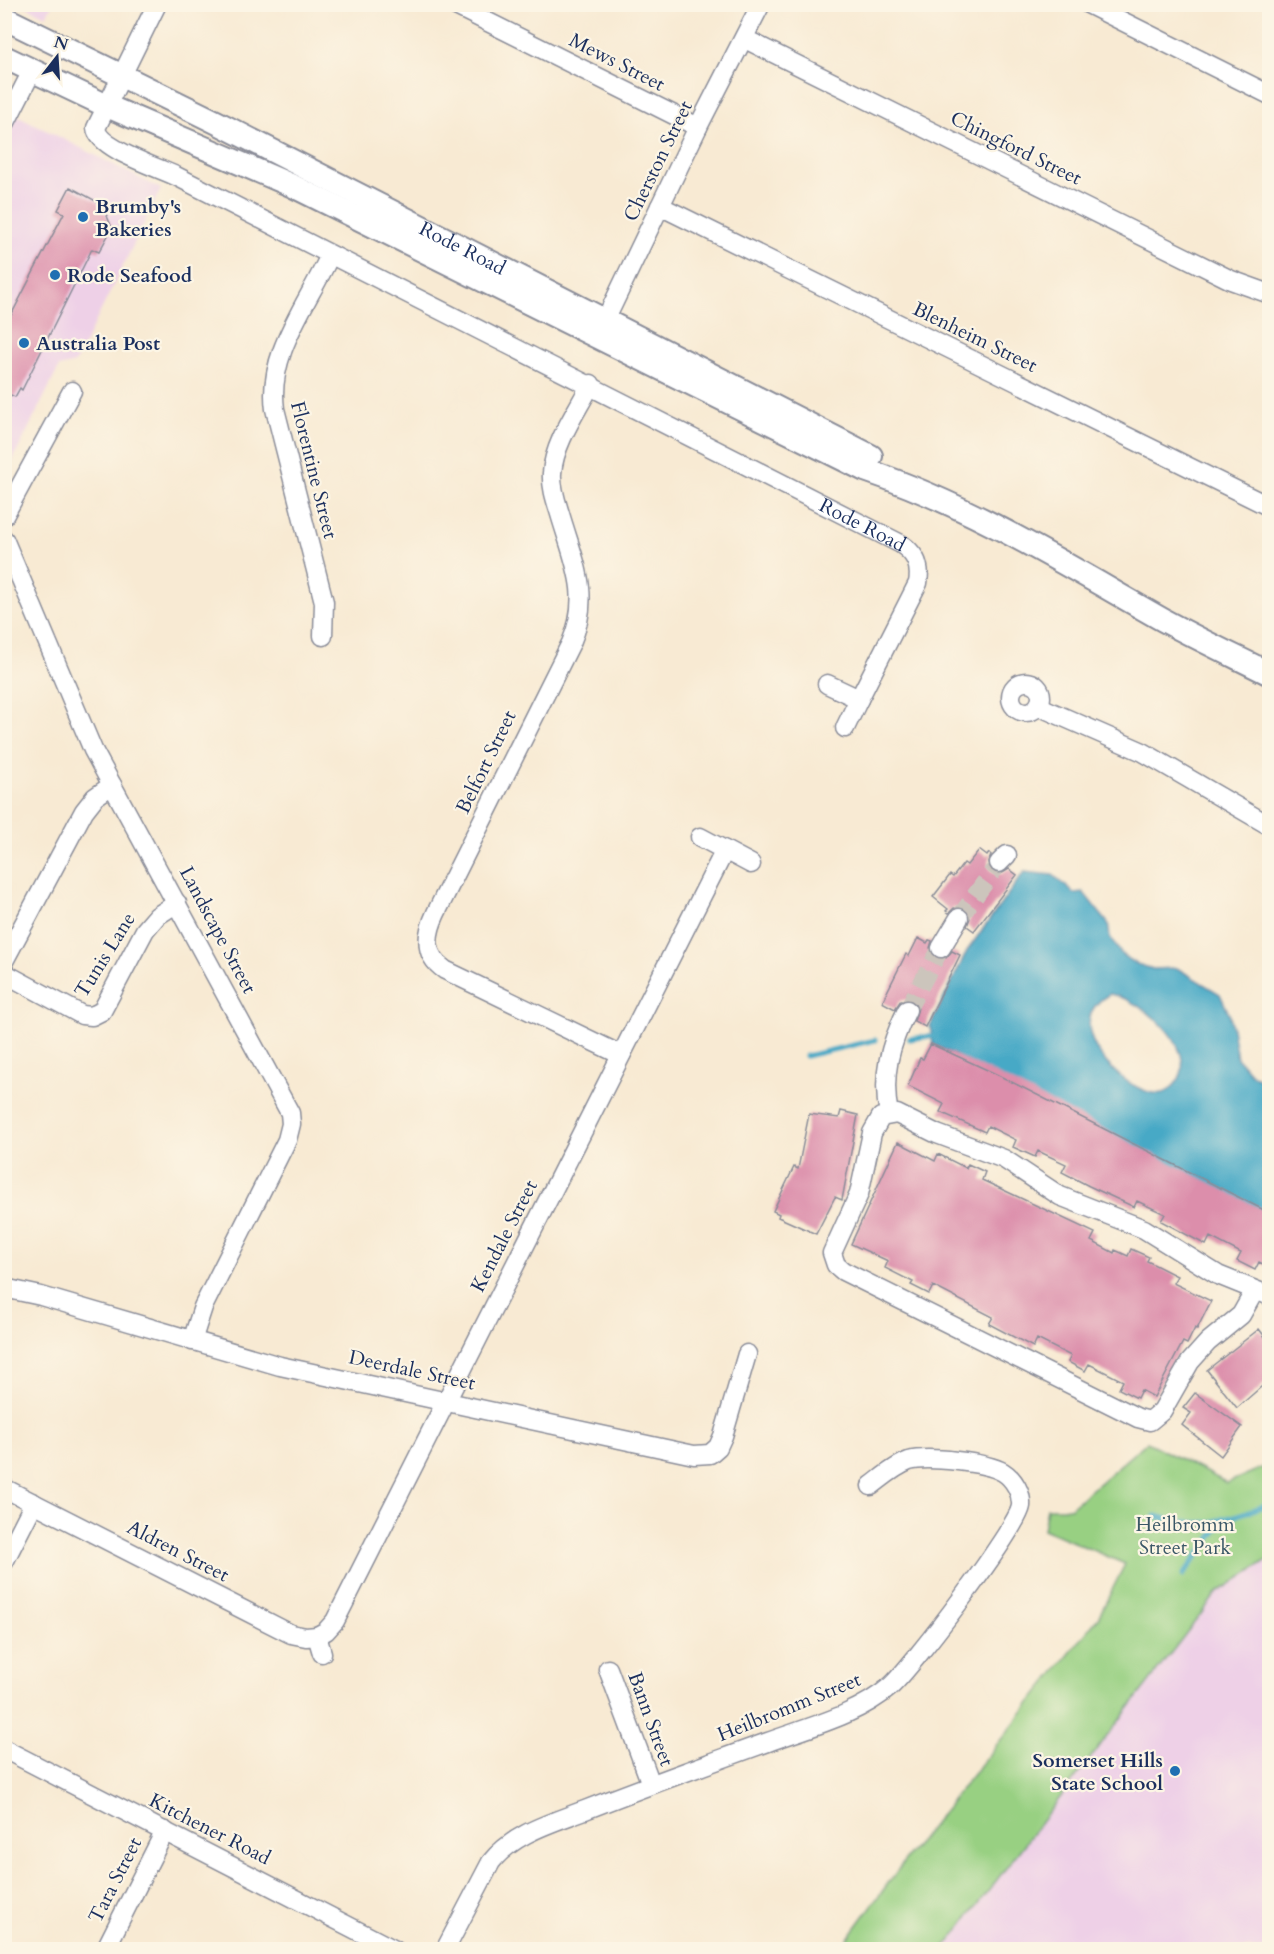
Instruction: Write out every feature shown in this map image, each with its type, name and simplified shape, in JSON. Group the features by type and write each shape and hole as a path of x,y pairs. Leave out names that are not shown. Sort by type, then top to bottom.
{"main road":[{"name":"Rode Road","path":"4,18 123,77 865,470 914,486 1045,550 1162,619 1269,674"},
{"name":"Rode Road","path":"4,57 107,106 293,186 601,329"}],"street":[{"path":"107,106 157,4"},
{"name":"Mews Street","path":"452,4 698,128"},
{"name":"Cherston Street","path":"601,329 698,128 762,4"},
{"path":"1088,4 1269,94"},
{"name":"Chingford Street","path":"745,39 1231,280 1269,294"},
{"path":"4,126 32,71"},
{"name":"Rode Road","path":"107,106 96,130 103,140 122,152 164,170 591,384 901,544 914,556 919,571 918,584 859,699"},
{"name":"Blenheim Street","path":"660,206 1269,507"},
{"name":"Florentine Street","path":"324,636 324,602 275,409 273,385 281,352 330,255"},
{"name":"Belfort Street","path":"591,384 557,453 552,473 554,495 579,582 582,605 580,618 571,643 436,913 429,929 428,945 436,963 445,970 621,1055"},
{"path":"4,516 72,391"},
{"name":"Landscape Street","path":"4,539 76,712 112,785 292,1119 287,1140 203,1307 192,1341"},
{"path":"827,684 859,699 845,728"},
{"path":"1038,706 1143,752 1269,826"},
{"path":"4,961 84,811 95,797 112,785"},
{"path":"700,837 751,864"},
{"name":"Kendale Street","path":"319,1644 335,1621 725,850"},
{"name":"Tunis Lane","path":"4,973 82,1015 95,1015 102,1011 145,930 157,916 177,903"},
{"path":"941,948 959,918"},
{"path":"889,1114 885,1078 891,1045 907,1010"},
{"path":"889,1114 901,1115 937,1134 1004,1159 1060,1196 1144,1229 1197,1264 1262,1294 1208,1342 1190,1362 1159,1415 1150,1421 1138,1418 836,1265 832,1257 833,1248 859,1194 873,1128 881,1117 889,1114"},
{"name":"Deerdale Street","path":"4,1288 41,1296 280,1366 704,1455 714,1451 723,1436 747,1354"},
{"name":"Heilbromm Street","path":"445,1950 483,1875 499,1851 509,1844 541,1827 830,1719 880,1695 908,1668 1009,1533 1021,1504 1017,1487 1004,1473 989,1467 938,1460 909,1461 871,1486"},
{"name":"Aldren Street","path":"4,1488 291,1634 306,1637 319,1644"},
{"path":"4,1562 34,1503"},
{"name":"Bann Street","path":"609,1669 651,1784"},
{"name":"Kitchener Road","path":"4,1749 395,1950"},
{"name":"Tara Street","path":"105,1950 165,1831"}],"shaded area":[{"path":"23,5 52,5 46,16"},
{"path":"5,109 161,189 75,363 59,367 5,476"},
{"name":"Somerset Hills State School","path":"1269,1559 1269,1949 944,1950 1217,1593"}],"green space":[{"name":"Heilbromm Street Park","path":"1147,1442 1227,1483 1269,1465 1269,1559 1217,1593 944,1949 840,1949 911,1852 1098,1618 1125,1564 1043,1529 1047,1508 1070,1508"}],"water":[{"path":"1024,872 1053,875 1074,893 1083,892 1108,923 1110,937 1122,955 1137,964 1153,969 1177,968 1220,994 1230,1016 1237,1058 1251,1074 1269,1085 1269,1219 933,1044 930,1026 967,951","holes":["1110,994 1124,998 1155,1018 1178,1047 1182,1062 1180,1077 1169,1090 1156,1093 1140,1088 1122,1078 1106,1062 1094,1044 1089,1026 1094,1008"]}],"building":[{"path":"70,187 96,201 104,209 112,228 99,252 92,249 22,390 20,388 15,397 4,392 4,329 64,213 58,210"},
{"path":"979,850 987,856 989,853 991,855 988,865 992,871 1001,874 1009,869 1017,875 974,931 967,926 970,918 965,909 954,908 949,913 946,911 948,909 933,897 950,875 953,877 964,863 967,865"},
{"path":"918,938 927,943 929,940 932,941 930,948 936,958 946,958 952,951 960,955 925,1027 914,1021 918,1008 912,1000 901,1000 895,1009 882,1002 906,954 909,956"},
{"path":"931,1044 996,1074 1262,1209 1269,1214 1269,1267 1259,1262 1255,1270 1237,1261 1241,1253 1210,1237 1206,1245 1161,1221 1165,1214 1137,1201 1134,1207 1062,1172 1066,1164 1038,1151 1035,1157 1013,1147 1016,1140 988,1126 985,1132 940,1112 944,1104 908,1086 920,1058 923,1059"},
{"path":"841,1111 858,1115 842,1200 835,1197 816,1234 778,1217 779,1214 773,1211 794,1167 798,1169 809,1114 839,1118"},
{"path":"898,1142 935,1161 938,1154 966,1168 968,1164 985,1172 982,1180 1095,1233 1091,1241 1114,1253 1115,1250 1128,1256 1131,1249 1149,1257 1147,1261 1177,1276 1173,1283 1211,1301 1187,1344 1183,1342 1154,1397 1141,1390 1137,1398 1119,1389 1123,1381 1089,1364 1085,1371 1068,1362 1071,1356 1037,1339 1033,1347 989,1324 993,1317 933,1286 929,1294 911,1285 913,1282 885,1268 888,1261 851,1244"},
{"path":"1259,1329 1269,1342 1269,1380 1237,1408 1207,1370"},
{"path":"1195,1393 1242,1427 1221,1456 1182,1425 1191,1413 1183,1408"}],"waterway":[{"path":"909,1039 931,1036"},
{"path":"806,1056 875,1040"},
{"path":"1156,1516 1187,1523 1201,1523 1227,1518 1270,1504"},
{"path":"1183,1575 1223,1522"}],"tunnel":[{"path":"959,918 999,863"},
{"path":"907,1010 941,948"}],"place":[{"name":"Brumby's Bakeries","path":"83,217"},
{"name":"Rode Seafood","path":"55,275"},
{"name":"Australia Post","path":"24,343"},
{"name":"Somerset Hills State School","path":"1175,1771"}]}
